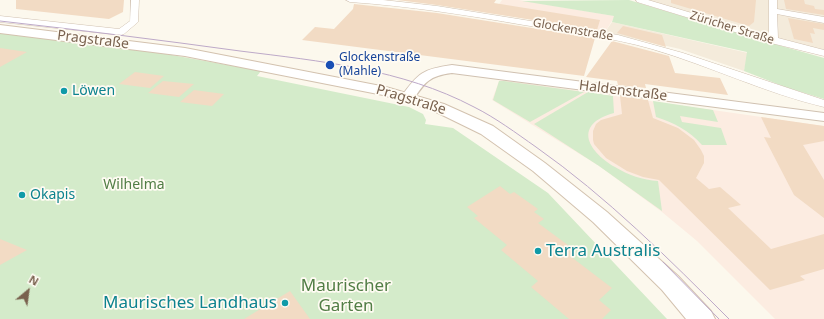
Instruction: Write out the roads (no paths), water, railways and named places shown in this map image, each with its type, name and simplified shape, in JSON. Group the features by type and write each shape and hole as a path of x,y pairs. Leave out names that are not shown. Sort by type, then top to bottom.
{"main road":[{"name":"Pragstraße","path":"0,29 185,52 331,80 408,97 455,114 487,130 539,167 605,222 670,284 702,319"}],"street":[{"path":"0,19 121,32 134,22 135,0"},
{"name":"Glockenstraße","path":"350,0 402,4 453,11 632,41 789,94 824,104"},
{"name":"Züricher Straße","path":"640,0 774,41 824,53"},
{"path":"773,0 774,41"},
{"path":"774,11 824,20"},
{"name":"Haldenstraße","path":"408,97 423,76 441,70 459,70 824,117"},
{"name":"Glockenstraße","path":"789,94 824,117"}],"tram line":[{"path":"0,21 330,63 389,75 447,94 482,111 498,121 588,186 660,251 729,319"},
{"path":"663,262 719,319"}],"place":[{"name":"Glockenstraße (Mahle)","path":"330,65"},
{"name":"Löwen","path":"64,91"},
{"name":"Okapis","path":"22,195"},
{"name":"Terra Australis","path":"538,251"},
{"name":"Maurisches Landhaus","path":"285,303"}],"park label":[{"name":"Wilhelma","path":"134,185"},
{"name":"Maurischer Garten","path":"346,296"}]}
